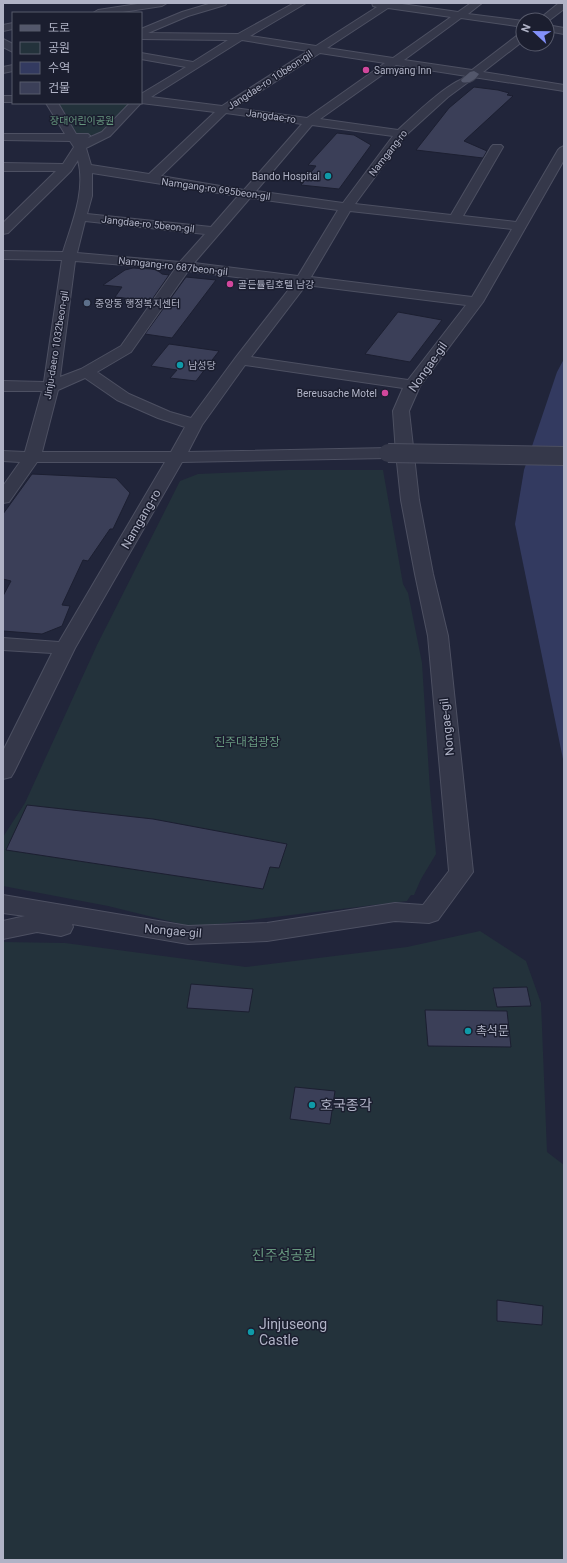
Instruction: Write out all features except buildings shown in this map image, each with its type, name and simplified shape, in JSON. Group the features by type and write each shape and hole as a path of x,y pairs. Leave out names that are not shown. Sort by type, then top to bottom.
{"street":[{"path":"104,12 162,3"},
{"path":"142,33 185,14 222,3"},
{"path":"142,99 240,37 301,3"},
{"path":"370,3 388,4 515,23"},
{"name":"Jangdae-ro 5beon-gil","path":"51,387 86,372 126,349 184,266 310,121 477,3"},
{"name":"Jangdae-ro 10beon-gil","path":"151,180 223,110 388,4"},
{"path":"554,12 564,4"},
{"path":"142,36 240,37 394,61 470,77 563,86"},
{"path":"3,42 12,48"},
{"name":"Namgang-ro","path":"3,772 65,648 155,496 194,425 241,360 301,282 346,207 401,134 444,95 515,42"},
{"path":"142,56 195,65"},
{"name":"Jangdae-ro","path":"142,100 169,102 401,134"},
{"path":"53,104 77,142"},
{"path":"3,137 77,142 109,132 135,104"},
{"path":"4,228 67,168 77,142"},
{"name":"Jinju-daero 1032beon-gil","path":"32,457 51,387 69,256 86,196 86,168 77,142"},
{"path":"455,219 497,147"},
{"name":"Nongae-gil","path":"3,904 138,928 188,935 267,932 395,912 429,914 462,872 438,636 424,574 410,500 401,411 412,385 476,302 564,150"},
{"path":"3,167 67,168"},
{"name":"Namgang-ro 695beon-gil","path":"86,168 151,180 248,194 346,207 520,226"},
{"name":"Jangdae-ro 5beon-gil","path":"81,217 214,231"},
{"name":"Namgang-ro 687beon-gil","path":"3,254 69,256 184,266 301,282"},
{"path":"301,282 476,302"},
{"path":"241,360 412,385"},
{"path":"86,372 109,386 123,397 164,415 194,425"},
{"path":"3,386 51,387"},
{"path":"3,456 175,458 275,454 388,453 564,456"},
{"path":"3,498 32,457"},
{"path":"3,644 65,648"},
{"path":"3,930 37,923 65,927 138,928"}],"green space":[{"name":"장대어린이공원","path":"53,104 135,104 109,132 73,138"},
{"name":"진주대첩광장","path":"288,470 383,470 403,584 408,593 422,663 430,790 436,854 421,879 414,895 411,895 407,901 193,927 108,906 3,886 3,837 25,803 97,645 180,481 198,474"},
{"name":"진주성공원","path":"480,931 526,961 541,1003 547,1152 564,1165 564,1560 3,1560 3,942 65,943 246,967 407,947"}],"water":[{"path":"564,359 564,764 515,524 524,470 557,372"}],"place":[{"name":"Samyang Inn","path":"366,70"},
{"name":"Bando Hospital","path":"328,176"},
{"name":"골든튤립호텔 남강","path":"230,284"},
{"name":"중앙동 행정복지센터","path":"87,303"},
{"name":"남성당","path":"180,365"},
{"name":"Bereusache Motel","path":"385,393"},
{"name":"촉석문","path":"468,1031"},
{"name":"호국종각","path":"312,1105"},
{"name":"Jinjuseong Castle","path":"251,1332"}]}
